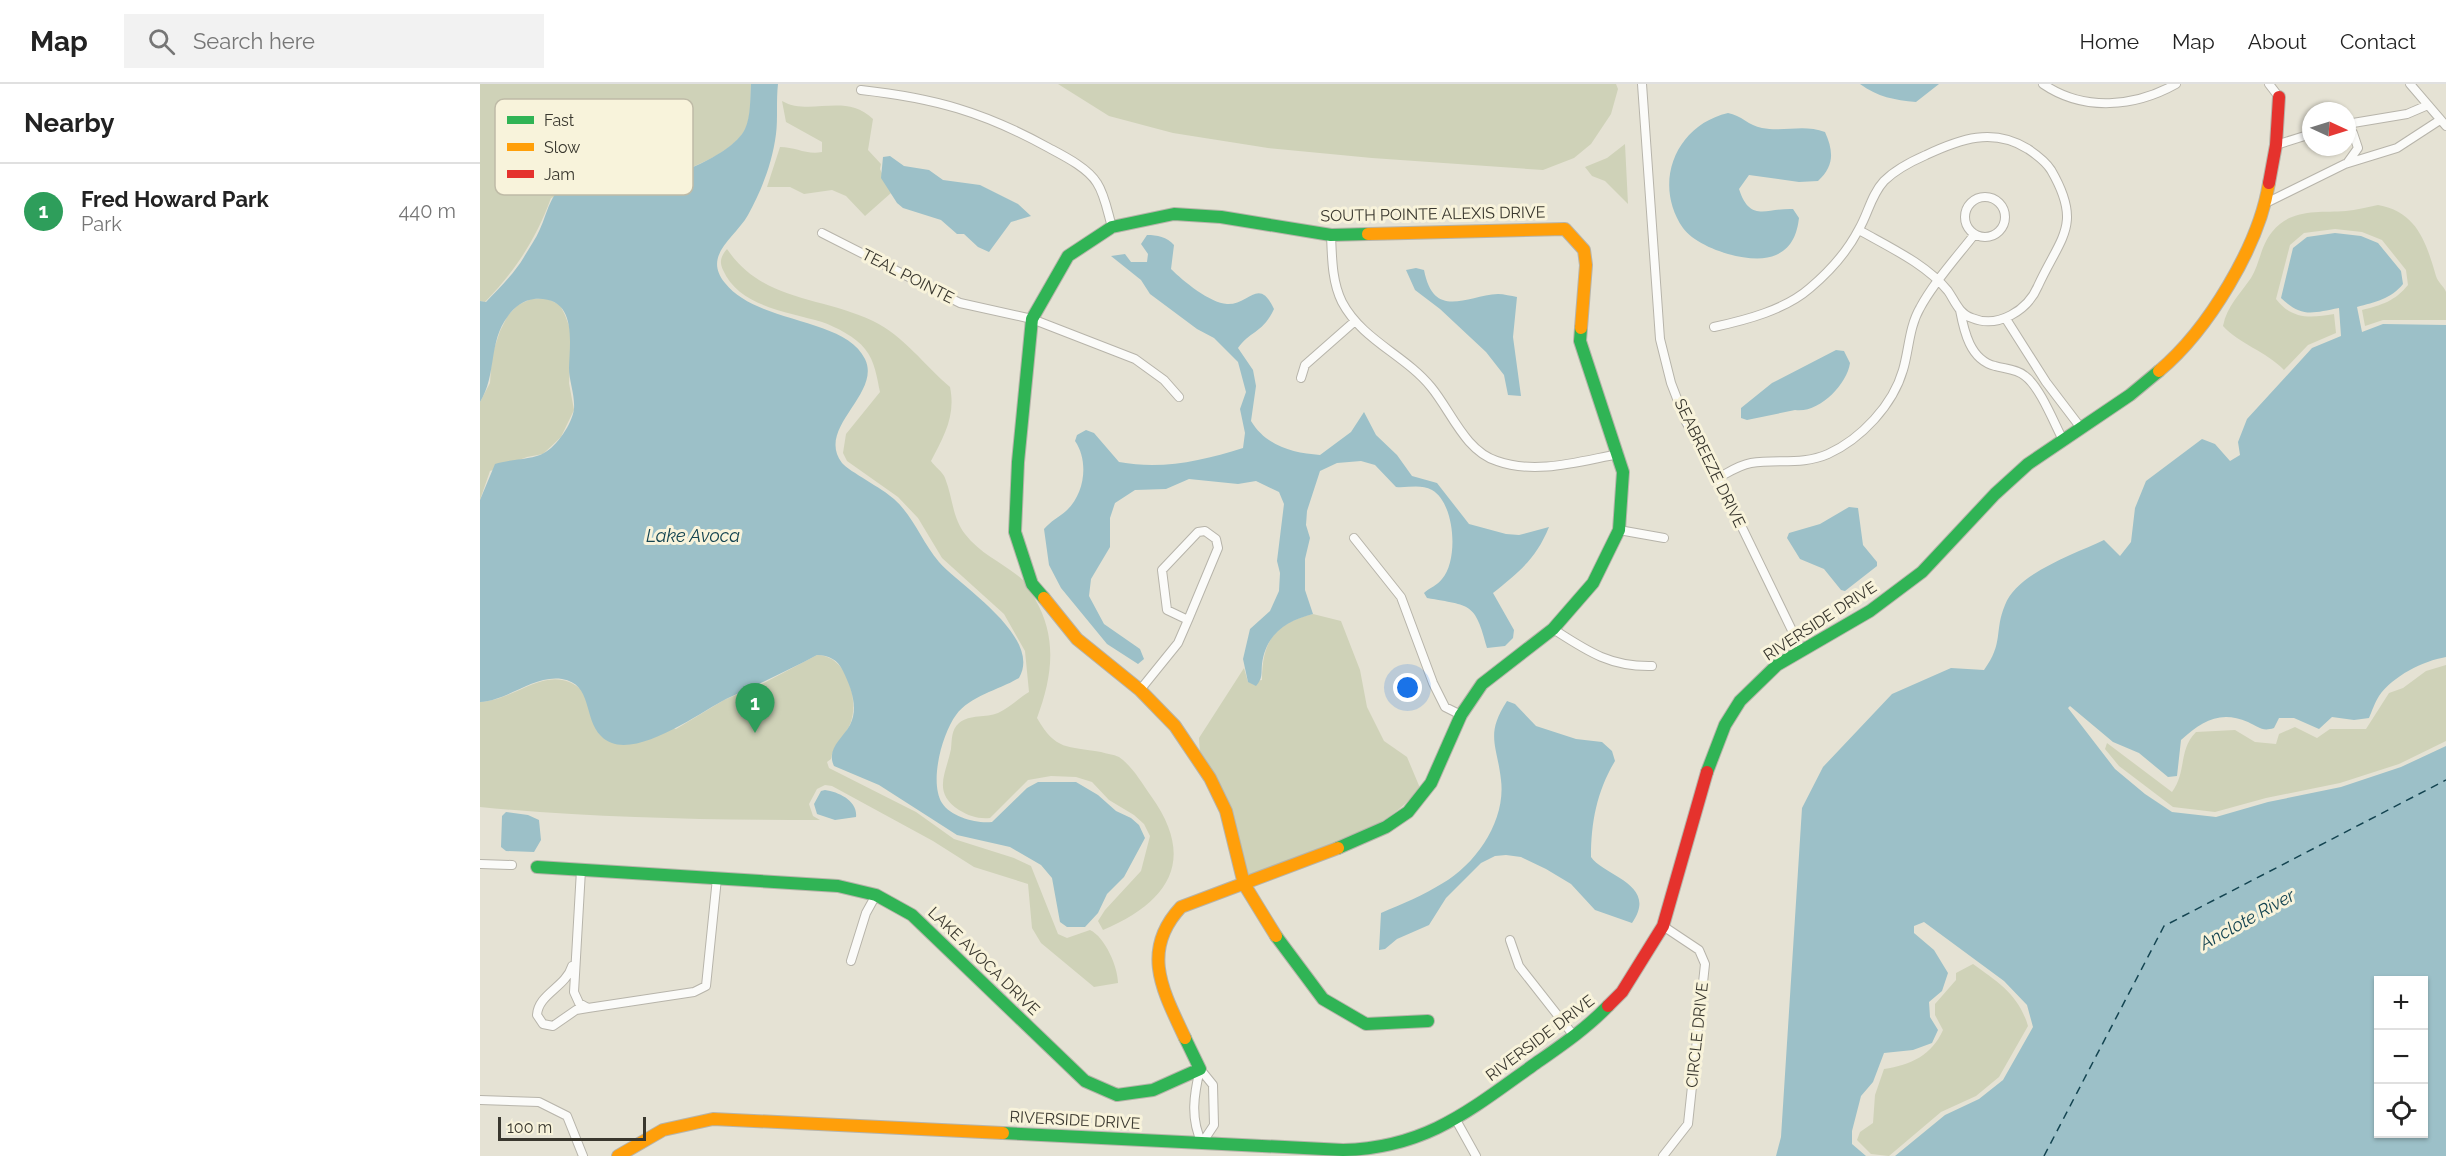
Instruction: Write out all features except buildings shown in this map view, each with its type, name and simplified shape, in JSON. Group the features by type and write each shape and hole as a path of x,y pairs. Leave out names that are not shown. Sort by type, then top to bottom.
{"street":[{"name":"SEABREEZE DRIVE","path":"1642,84 1660,339 1671,383 1686,422 1718,478 1803,651"},
{"path":"2043,84 2080,100 2108,105 2138,101 2176,84"},
{"path":"2269,84 2279,97"},
{"path":"2266,203 2345,164 2397,148 2443,123 2410,84"},
{"path":"861,90 914,96 958,106 1007,124 1068,158 1097,183 1112,227"},
{"name":"RIVERSIDE DRIVE","path":"618,1156 663,1130 712,1119 1202,1143 1343,1153 1376,1149 1410,1140 1456,1120 1574,1036 1598,1017 1623,992 1663,926 1709,764 1725,725 1758,683 1777,665 1870,611 1922,572 1995,494 2028,464 2130,395 2178,355 2201,327 2230,285 2266,203 2276,145 2279,97"},
{"path":"2356,122 2407,114 2428,105"},
{"path":"1714,327 1757,317 1807,291 1830,270 1859,230 1882,184 1895,171 1958,140 1996,136 2017,142 2048,165 2068,204 2068,221 2064,236 2046,266 2035,294 2024,307 2006,319 1972,319 1960,310 1938,281 1915,263 1859,230"},
{"path":"2276,145 2302,138"},
{"path":"2345,164 2352,156"},
{"path":"1985,196 1994,199 2002,205 2006,215 2004,225 1991,237 1974,235 1967,227 1965,216 1968,206 1974,200 1985,196"},
{"name":"SOUTH POINTE ALEXIS DRIVE","path":"1202,1143 1214,1125 1213,1085 1200,1069 1165,996 1158,974 1160,938 1167,922 1181,907 1244,884 1386,827 1408,812 1431,783 1461,715 1482,684 1553,629 1593,583 1619,530 1623,494 1619,454 1580,341 1586,265 1584,250 1565,229 1331,235 1221,217 1174,214 1112,227 1068,256 1032,318 1018,462 1015,532 1032,584 1077,639 1140,690 1175,726 1210,778 1226,811 1244,884"},
{"name":"TEAL POINTE","path":"822,233 960,303 1032,318 1135,359 1179,397"},
{"path":"1331,235 1335,284 1342,301 1355,321 1378,343 1412,367 1431,386 1471,442 1495,461 1522,466 1550,466 1619,454"},
{"path":"1718,478 1739,466 1752,463 1796,462 1828,454 1851,440 1875,419 1888,401 1903,372 1914,321 1938,281 1974,235"},
{"path":"1960,310 1964,330 1976,354 1983,362 2016,370 2027,376 2063,440"},
{"path":"2006,319 2046,382 2081,428"},
{"path":"1301,378 1305,365 1355,321"},
{"path":"1619,530 1664,538"},
{"path":"1140,690 1178,643 1188,620 1218,548 1216,539 1205,531 1198,532 1162,570 1167,610 1188,620"},
{"path":"1354,538 1401,597 1433,683 1445,707 1461,715"},
{"path":"1553,629 1595,657 1630,666 1652,666"},
{"path":"480,864 512,865"},
{"name":"LAKE AVOCA DRIVE","path":"537,867 838,886 876,895 912,915 1085,1082 1117,1095 1153,1090 1200,1069"},
{"path":"581,870 574,992 579,1003 588,1008"},
{"path":"576,951 567,978 540,1003 537,1015 543,1024 553,1026 576,1010 694,992 706,986 717,878"},
{"path":"1244,884 1275,936 1323,999 1366,1024 1428,1022"},
{"path":"851,961 866,914 876,895"},
{"name":"CIRCLE DRIVE","path":"1663,926 1699,950 1705,964 1688,1124 1663,1156"},
{"path":"1510,940 1519,966 1574,1036"},
{"path":"1200,1069 1195,1088 1194,1127 1202,1143"},
{"path":"480,1100 539,1102 567,1116 583,1156"},
{"path":"1456,1120 1476,1156"}],"green space":[{"path":"480,84 751,84 750,113 745,130 724,151 693,167 693,99 495,99 495,195 559,195 551,198 539,227 506,278 485,302 480,301"},
{"path":"1058,84 1616,84 1618,89 1611,114 1591,144 1574,158 1543,170 1268,148 1173,133 1109,116"},
{"path":"782,101 804,107 851,107 873,119 868,150 881,164 880,169 891,193 865,216 846,196 832,190 804,194 790,187 767,187 780,147 822,152 822,142 786,122"},
{"path":"1625,144 1628,204 1605,181 1592,176 1585,167 1607,158"},
{"path":"2378,205 2402,214 2418,230 2424,240 2437,278 2446,292 2446,320 2383,320 2365,326 2362,310 2388,302 2398,295 2408,285 2406,270 2382,240 2362,232 2335,229 2304,233 2290,245 2276,299 2289,311 2302,316 2334,314 2336,333 2308,345 2284,370 2223,326 2231,306 2251,278 2268,237 2280,224 2306,213 2346,211"},
{"path":"727,249 741,266 775,288 794,296 853,313 884,327 950,387 951,407 948,426 931,461 944,476 958,521 965,534 978,548 1027,584 1042,614 1050,643 1050,658 1046,688 1037,718 1050,736 1063,745 1101,752 1119,757 1124,761 1151,796 1165,819 1172,840 1173,859 1169,876 1159,892 1145,906 1126,919 1103,930 1098,921 1105,910 1141,871 1150,836 1144,824 1109,800 1092,782 1076,777 1051,776 1028,780 990,818 966,814 951,803 946,796 943,782 955,729 959,723 968,718 998,713 1029,692 1025,651 1004,614 942,558 918,518 898,497 847,461 843,453 846,434 880,392 877,375 865,349 851,337 833,327 766,306 741,292 730,282 721,264 723,254"},
{"path":"531,299 548,299 560,305 565,315 572,334 569,383 574,410 561,437 543,454 527,457 490,471 480,500 480,402 490,383 492,355 500,331 508,315 518,305"},
{"path":"1313,614 1341,621 1360,670 1367,707 1384,741 1407,757 1420,788 1403,806 1363,833 1248,877 1200,753 1199,738 1244,668 1248,682 1262,680 1265,654 1274,635 1289,622"},
{"path":"817,655 836,662 843,670 848,679 853,701 851,722 834,749 831,759 827,762 829,768 916,812 954,839 1014,858 1031,866 1058,934 1067,938 1090,930 1096,934 1110,953 1118,983 1094,987 1041,943 1032,928 1028,884 974,867 933,841 832,786 825,785 817,789 809,804 813,816 820,820 649,818 480,807 480,702 494,700 546,680 558,679 571,683 584,692 676,729 724,700 762,684"},
{"path":"2446,665 2446,741 2399,764 2340,783 2266,798 2215,812 2173,807 2119,766 2105,749 2107,743 2172,792 2180,777 2187,746 2196,732 2235,730 2255,742 2276,744 2279,734 2295,727 2317,738 2330,729 2366,729 2389,693 2403,688 2426,671"},
{"path":"1973,964 2006,990 2019,1006 2028,1026 1999,1077 1976,1096 1941,1112 1889,1156 1871,1154 1857,1140 1860,1132 1873,1123 1875,1095 1884,1069 1912,1061 1933,1046 1943,1030 1935,1015 1935,1004 1956,980 1956,973"}],"water":[{"name":"Lake Avoca","path":"751,84 778,84 777,128 766,176 748,215 719,255 717,264 719,273 725,283 739,296 778,314 839,335 855,345 865,359 868,372 865,385 837,437 836,450 842,463 889,495 901,506 939,562 996,614 1020,646 1023,662 1019,678 969,703 962,708 951,723 942,746 937,771 938,794 942,803 958,816 979,822 992,822 1027,788 1038,782 1076,782 1098,795 1116,811 1131,818 1139,825 1145,838 1124,877 1107,894 1098,913 1085,927 1067,927 1060,922 1052,878 1041,865 1010,847 957,835 879,785 834,766 833,749 850,725 854,705 843,671 836,661 829,657 817,655 726,699 664,734 629,745 613,744 601,736 595,729 579,687 562,679 541,681 501,697 480,702 480,500 495,464 539,455 549,450 563,434 570,421 574,404 569,373 568,322 558,304 548,300 534,299 516,307 502,326 489,381 480,402 480,301 486,302 520,263 538,233 555,195 693,195 693,167 709,160 737,140 745,129 749,113"},
{"path":"1860,84 1939,84 1916,102 1886,97"},
{"path":"1728,113 1762,128 1802,128 1825,132 1828,139 1831,152 1830,164 1818,181 1799,182 1749,175 1739,189 1743,200 1754,210 1793,209 1799,218 1793,240 1786,249 1766,258 1726,254 1701,243 1683,228 1674,211 1670,193 1670,175 1674,158 1683,143 1695,130 1710,120"},
{"path":"890,156 904,166 929,170 943,180 980,185 1018,204 1031,216 1011,222 989,252 978,247 964,234 957,234 941,220 903,208 897,203 881,178 883,157"},
{"name":"Anclote River","path":"2335,233 2361,236 2378,243 2401,271 2403,284 2398,289 2382,299 2357,307 2362,332 2383,324 2446,325 2446,657 2418,666 2392,682 2379,696 2369,718 2354,720 2332,717 2319,729 2294,718 2279,718 2274,728 2266,729 2229,717 2212,719 2196,727 2181,740 2177,776 2168,777 2139,753 2113,742 2070,706 2068,708 2115,769 2145,794 2172,812 2216,817 2268,802 2341,787 2401,767 2446,746 2446,1156 1895,1156 1945,1115 1979,1099 2003,1080 2033,1027 2027,1005 2004,981 1924,922 1914,926 1914,933 1934,950 1948,973 1942,991 1929,1002 1930,1017 1938,1030 1932,1043 1913,1050 1884,1053 1873,1082 1861,1096 1852,1131 1852,1144 1866,1156 1776,1156 1781,1137 1802,808 1823,767 1892,694 1951,668 1984,670 1997,644 2005,605 2021,583 2063,558 2104,540 2120,556 2131,542 2135,508 2146,481 2202,439 2215,444 2230,461 2240,455 2238,442 2247,419 2312,348 2341,336 2339,308 2301,311 2281,298 2293,248 2307,237"},
{"path":"1147,235 1162,237 1174,245 1171,269 1205,296 1227,304 1242,301 1258,293 1269,299 1274,309 1270,317 1238,348 1253,370 1256,386 1251,421 1264,437 1290,450 1320,455 1351,432 1364,412 1376,435 1397,455 1412,476 1437,483 1469,524 1506,534 1519,535 1549,527 1532,556 1519,571 1493,593 1514,630 1513,638 1505,646 1487,648 1479,622 1469,609 1462,605 1427,598 1424,593 1442,579 1451,559 1450,519 1440,497 1432,490 1423,487 1396,487 1375,465 1361,461 1337,463 1320,471 1307,511 1306,525 1310,538 1305,559 1305,590 1313,614 1286,625 1273,637 1264,654 1261,678 1256,686 1248,682 1243,659 1250,629 1270,611 1279,591 1280,573 1277,561 1284,504 1279,492 1256,481 1238,484 1189,479 1166,489 1135,490 1115,503 1110,518 1110,547 1091,579 1089,596 1104,624 1140,649 1144,659 1138,664 1107,644 1061,588 1049,565 1044,529 1066,511 1081,487 1083,467 1075,441 1077,435 1086,430 1094,433 1119,462 1166,465 1212,457 1243,448 1245,433 1240,409 1246,392 1238,362 1214,338 1197,329 1150,294 1141,280 1111,256 1125,254 1131,262 1147,262 1148,254 1141,244"},
{"path":"1416,268 1424,270 1435,295 1443,300 1452,302 1498,294 1517,297 1513,337 1521,396 1508,395 1504,375 1486,352 1440,309 1415,290 1406,270"},
{"path":"1836,350 1844,351 1850,363 1848,372 1837,389 1822,403 1804,410 1747,420 1741,418 1741,408 1772,383"},
{"path":"1849,507 1858,508 1863,545 1877,562 1877,566 1845,591 1841,590 1824,569 1800,559 1787,538 1789,533 1820,524"},
{"path":"1507,701 1515,704 1536,726 1576,739 1602,742 1612,751 1615,761 1599,795 1596,807 1591,857 1635,890 1639,899 1639,910 1632,923 1595,910 1571,884 1546,869 1521,857 1495,856 1481,863 1446,898 1429,925 1379,950 1381,913 1443,883 1467,864 1487,839 1499,810 1501,795 1494,731"},
{"path":"821,791 841,795 851,802 856,811 856,817 835,820 817,814 814,804"},
{"path":"506,812 528,815 539,820 541,840 534,852 506,851 501,847 502,816"}],"ferry route":[{"path":"2044,1156 2164,926 2446,780"}],"traffic: fast":[{"path":"1044,598 1032,584 1015,532 1018,462 1032,319 1068,256 1112,227 1174,214 1221,217 1331,235 1368,234"},
{"path":"1338,848 1386,827 1408,812 1431,783 1461,715 1482,684 1553,629 1593,583 1619,530 1623,472 1580,341 1581,328"},
{"path":"1707,772 1725,725 1740,701 1777,665 1870,611 1922,572 1995,494 2028,464 2130,395 2159,371"},
{"path":"537,867 838,886 876,895 912,915 1085,1081 1117,1095 1153,1090 1200,1069 1185,1038"},
{"path":"1276,936 1323,999 1366,1024 1428,1021"},
{"path":"1003,1133 1343,1150 1372,1148 1422,1134 1466,1112 1572,1038 1608,1006"}],"traffic: slow":[{"path":"2159,371 2195,333 2229,285 2254,233 2269,183"},
{"path":"1368,234 1565,229 1584,250 1586,265 1581,328"},
{"path":"1044,598 1077,639 1140,690 1175,726 1210,778 1226,811 1244,884 1276,936"},
{"path":"1185,1038 1169,1004 1159,971 1158,955 1161,939 1168,923 1181,907 1338,848"},
{"path":"618,1156 663,1130 713,1119 1003,1133"}],"traffic: jam":[{"path":"2269,183 2276,145 2279,97"},
{"path":"1608,1006 1622,992 1663,926 1707,772"}],"place":[{"name":"Fred Howard Park","path":"755,733"}]}
